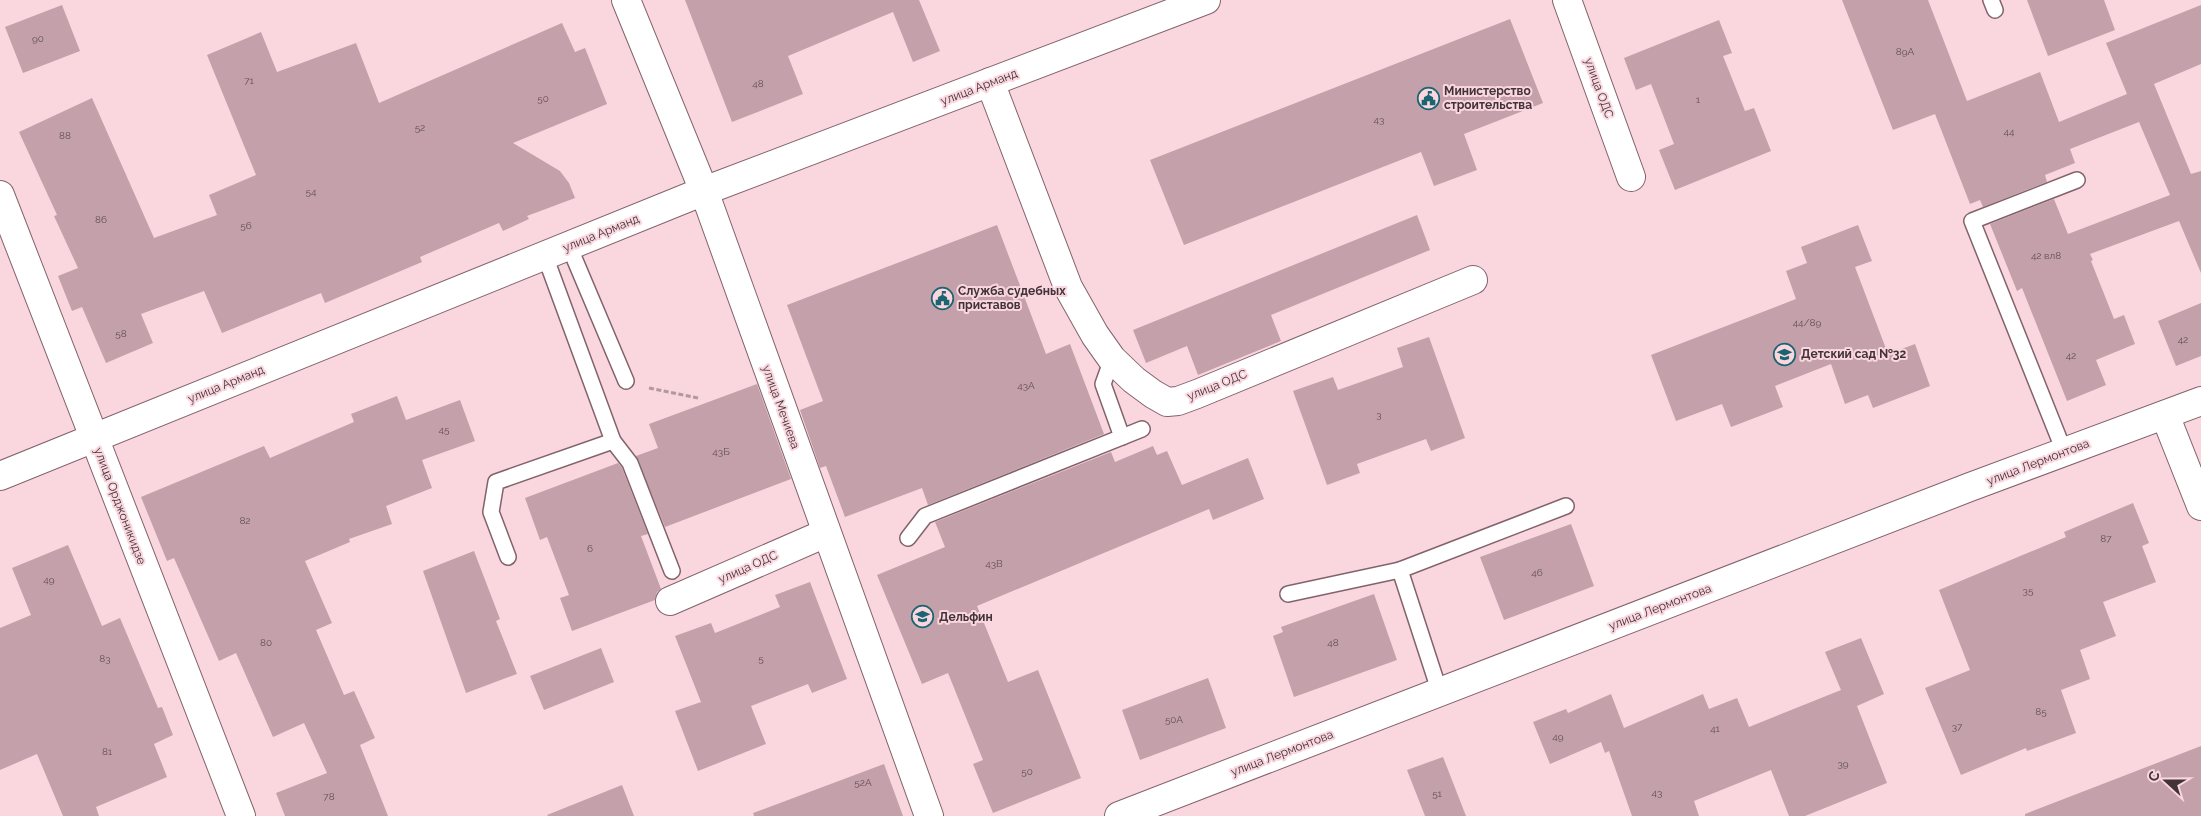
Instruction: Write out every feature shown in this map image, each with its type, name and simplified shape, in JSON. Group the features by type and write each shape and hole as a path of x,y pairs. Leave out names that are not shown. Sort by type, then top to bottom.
{"street":[{"name":"улица Мечиева","path":"626,0 704,191 929,816"},
{"name":"улица Арманд","path":"0,476 704,191 1206,0"},
{"name":"улица ОДС","path":"1567,0 1631,177"},
{"name":"улица ОДС","path":"990,82 1068,287 1112,359 1134,380 1167,402 1178,401 1473,280"},
{"name":"улица Орджоникидзе","path":"0,195 241,816"},
{"name":"улица Лермонтова","path":"1119,816 2064,451 2201,401"},
{"path":"2165,415 2201,506"},
{"name":"улица ОДС","path":"670,601 826,533"}],"lane":[{"path":"2064,451 1972,221 2077,180"},
{"path":"557,251 626,381"},
{"path":"557,251 613,440 630,462 672,571"},
{"path":"1112,359 1103,384 1122,437"},
{"path":"908,538 925,516 1142,429"},
{"path":"508,557 491,512 496,482 613,440"},
{"path":"1288,594 1400,570 1566,506"},
{"path":"1400,570 1440,692"}],"building":[{"path":"685,0 919,0 940,51 913,62 893,12 788,56 803,94 732,122"},
{"path":"1842,0 1928,0 1967,101 2040,72 2059,122 2127,94 2106,43 2201,5 2201,64 2154,84 2191,174 2201,171 2201,273 2179,221 2090,254 2114,319 2124,315 2135,344 2096,360 2106,385 2067,401 2022,288 2017,291 1990,224 2054,199 2068,234 2170,195 2139,122 2070,149 2075,163 2045,175 2047,182 1983,207 1980,200 1970,204 1935,114 1893,130"},
{"path":"2027,0 2104,0 2115,30 2048,56"},
{"path":"62,5 80,51 23,73 5,27"},
{"path":"1510,19 1543,103 1464,134 1477,170 1434,186 1421,152 1184,245 1150,160"},
{"path":"1719,20 1732,53 1723,56 1745,111 1754,108 1771,151 1675,190 1659,150 1674,144 1651,84 1636,90 1624,58"},
{"path":"562,23 575,52 585,48 607,104 513,143 560,171 569,183 575,198 527,216 529,219 503,231 499,223 420,257 422,262 325,303 321,293 222,333 204,291 141,314 153,343 106,363 82,307 72,311 58,276 78,268 54,216 57,215 19,132 92,98 154,238 217,215 209,195 256,175 207,55 261,32 277,72 356,43 379,103"},
{"path":"1417,215 1430,250 1271,315 1281,341 1198,375 1187,346 1146,363 1133,330"},
{"path":"997,225 1046,354 1070,344 1104,434 928,505 922,488 845,517 826,466 820,468 800,410 823,401 787,305"},
{"path":"1858,225 1872,261 1855,267 1888,354 1915,344 1930,386 1873,408 1868,395 1845,404 1831,364 1775,386 1783,407 1731,427 1722,404 1676,421 1651,355 1796,299 1786,271 1807,263 1801,247"},
{"path":"2201,303 2201,356 2176,366 2158,321"},
{"path":"1429,337 1465,438 1431,451 1426,439 1357,464 1360,473 1327,485 1293,391 1333,377 1338,390 1403,367 1397,348"},
{"path":"757,384 791,479 665,527 636,456 658,448 649,424"},
{"path":"397,396 406,420 460,400 475,441 422,460 432,488 386,506 392,524 349,539 350,542 305,561 332,623 316,630 344,695 354,691 375,738 360,745 388,816 285,816 276,793 327,773 304,723 273,737 236,653 219,661 174,558 167,561 141,497 264,446 270,458 354,422 351,414"},
{"path":"1153,446 1157,455 1167,451 1182,485 1248,458 1264,499 1213,520 1209,509 977,606 1008,682 1038,670 1081,778 993,813 973,764 983,760 948,673 922,684 877,575 945,547 935,522 1111,452 1115,462"},
{"path":"618,463 622,468 648,534 641,536 661,589 657,592 655,600 572,631 560,598 569,595 547,537 540,540 525,498"},
{"path":"2133,503 2149,543 2142,546 2156,582 2103,602 2116,636 2080,650 2090,679 2061,690 2076,733 2027,751 2026,748 1961,775 1925,688 1970,670 1939,590 2066,537 2064,532"},
{"path":"1571,524 1594,586 1504,620 1480,557"},
{"path":"68,545 102,626 120,618 158,708 162,707 173,735 154,744 167,777 96,807 99,816 63,816 37,754 0,770 0,628 31,615 12,568"},
{"path":"474,551 500,619 496,621 517,674 466,693 423,571"},
{"path":"810,582 847,679 812,693 808,684 751,706 766,744 698,771 675,711 701,702 675,636 711,623 715,633 780,607 775,595"},
{"path":"1374,594 1397,660 1294,697 1273,636 1283,632 1281,627"},
{"path":"1861,638 1884,694 1857,706 1887,783 1805,816 1789,816 1771,770 1694,801 1699,816 1632,816 1609,751 1605,753 1601,742 1550,764 1533,722 1566,709 1568,713 1611,694 1624,728 1703,694 1709,709 1737,698 1749,727 1841,690 1825,652"},
{"path":"601,648 614,682 544,710 530,676"},
{"path":"1208,678 1226,728 1140,760 1122,710"},
{"path":"2201,746 2201,816 2025,816 2025,814"},
{"path":"1443,757 1466,816 1425,816 1407,770"},
{"path":"884,764 903,816 754,816 753,813"},
{"path":"622,785 634,816 547,815"}],"place":[{"name":"Министерство строительства","path":"1428,98"},
{"name":"Служба судебных приставов","path":"942,298"},
{"name":"Детский сад №32","path":"1785,354"},
{"name":"Дельфин","path":"923,617"}]}
